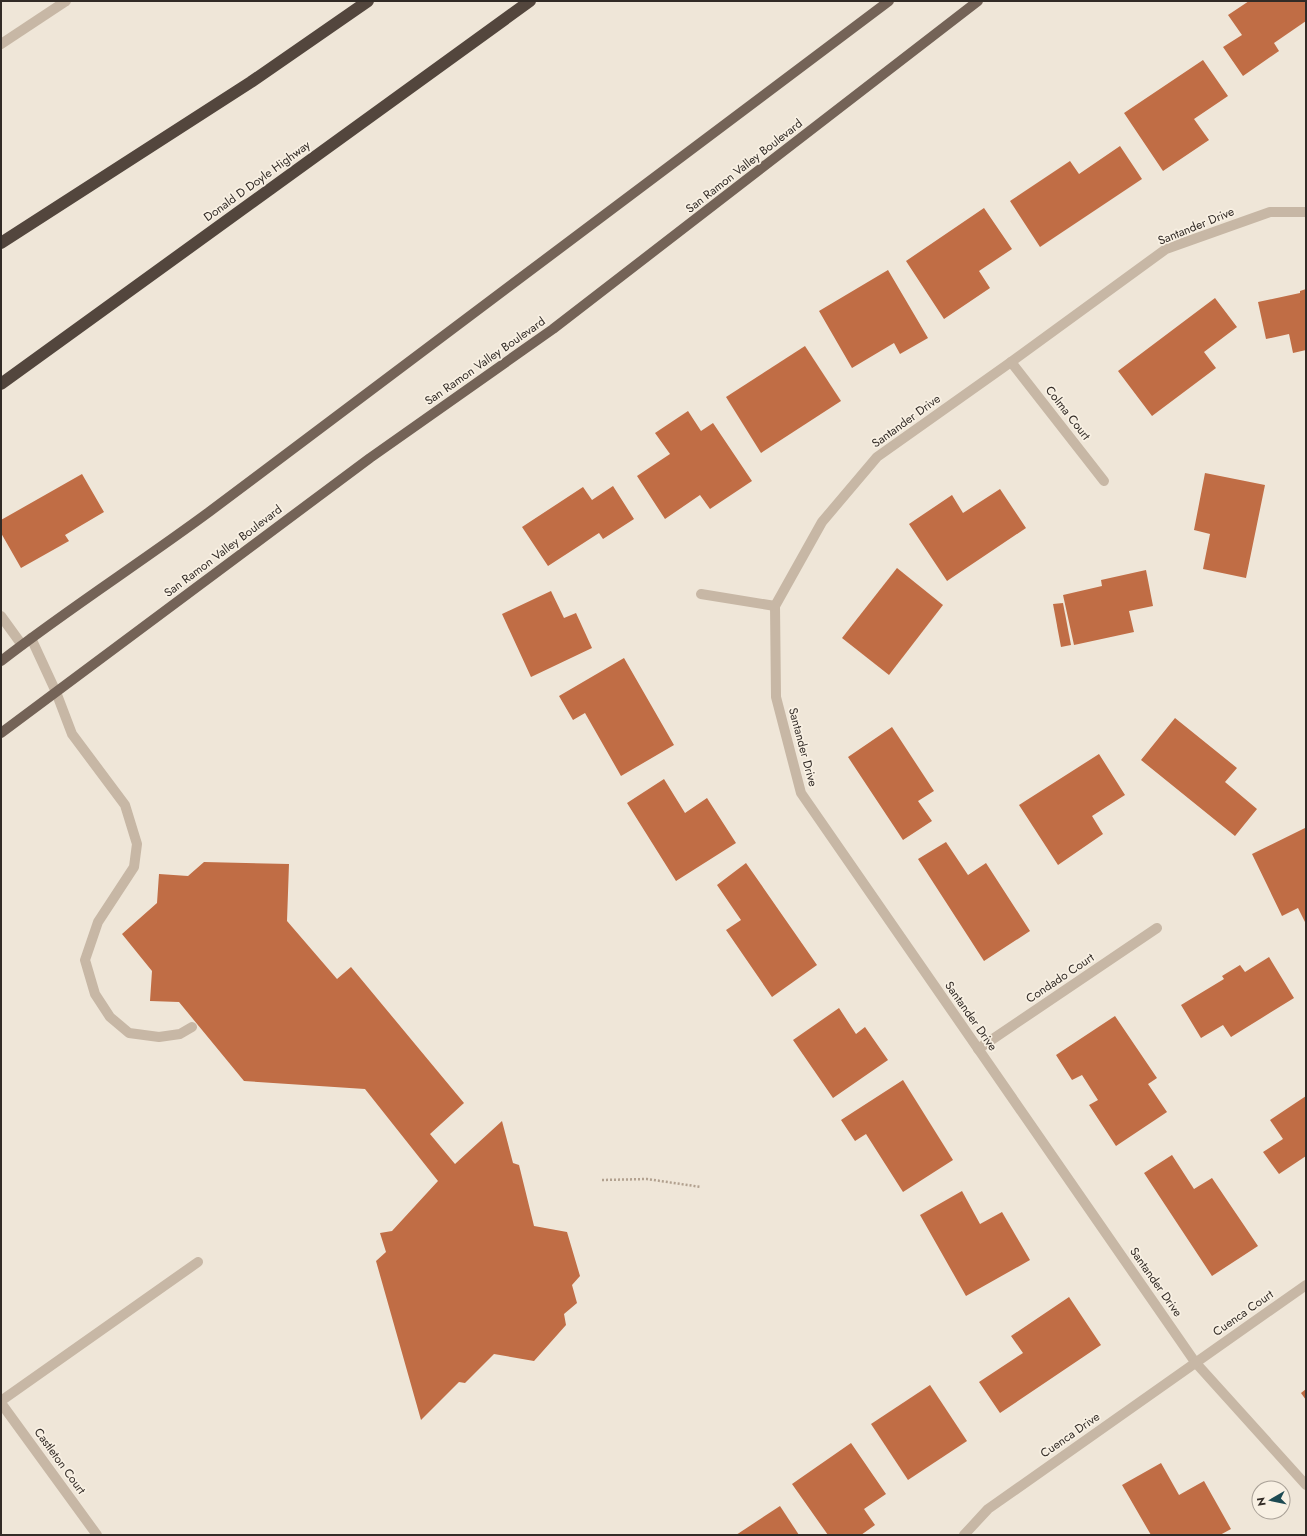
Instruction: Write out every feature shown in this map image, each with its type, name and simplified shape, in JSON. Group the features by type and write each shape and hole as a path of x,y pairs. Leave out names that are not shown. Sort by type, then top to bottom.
{"highway":[{"path":"1,243 251,82 368,1"},
{"name":"Donald D Doyle Highway","path":"1,384 530,1"}],"main road":[{"path":"1,661 210,510 635,194 889,1"},
{"name":"San Ramon Valley Boulevard","path":"1,733 370,458 553,329 978,1"}],"street":[{"path":"1,44 66,1"},
{"name":"Santander Drive","path":"1306,212 1270,212 1166,249 877,457 822,522 775,606 776,697 802,793 1195,1362 1306,1485"},
{"name":"Colma Court","path":"1011,362 1104,481"},
{"path":"700,594 775,606"},
{"path":"1,616 22,645"},
{"path":"31,638 56,692 72,734 124,805 137,844 134,867 98,922 85,960 95,994 110,1017 129,1033 159,1038 180,1034 192,1028"},
{"name":"Condado Court","path":"978,1049 1157,928"},
{"path":"1,1402 198,1262"},
{"name":"Cuenca Court","path":"1195,1362 1306,1285"},
{"name":"Cuenca Drive","path":"964,1535 988,1509 1195,1362"},
{"name":"Castleton Court","path":"1,1402 98,1535"}],"path":[{"path":"602,1180 647,1179 701,1187"}],"building":[{"path":"1249,1 1306,1 1306,21 1274,43 1279,51 1243,76 1223,47 1242,35 1228,15"},
{"path":"1203,60 1228,96 1194,119 1209,140 1163,171 1124,113"},
{"path":"1120,146 1142,179 1040,247 1010,201 1070,161 1079,174"},
{"path":"984,208 1012,249 979,271 990,288 944,319 906,261"},
{"path":"888,270 928,338 900,354 894,343 852,368 819,311"},
{"path":"1306,289 1306,350 1293,353 1289,334 1266,339 1258,302 1300,293 1300,291"},
{"path":"1215,298 1237,327 1204,352 1216,368 1152,416 1118,371"},
{"path":"805,346 841,401 761,453 726,397"},
{"path":"688,411 701,431 713,423 752,481 710,509 700,495 665,519 637,476 670,454 655,433"},
{"path":"1205,473 1265,485 1246,578 1203,569 1210,534 1194,530"},
{"path":"82,474 104,512 65,535 69,541 21,568 1,533 1,520"},
{"path":"613,486 634,519 603,539 599,533 548,566 522,527 583,487 592,500"},
{"path":"1000,489 1026,528 947,581 909,524 952,495 963,513"},
{"path":"897,568 943,605 889,675 842,638"},
{"path":"1146,570 1153,606 1129,611 1134,632 1074,645 1063,595 1102,586 1101,580"},
{"path":"551,591 564,618 576,613 592,648 531,677 502,614"},
{"path":"1063,603 1071,645 1061,647 1053,604"},
{"path":"624,658 674,745 621,776 585,713 573,720 559,696"},
{"path":"1175,718 1237,768 1225,782 1257,809 1235,836 1141,760"},
{"path":"892,727 934,791 918,801 932,821 903,840 848,757"},
{"path":"1099,754 1125,795 1092,816 1103,834 1058,865 1019,805"},
{"path":"664,779 685,813 707,798 736,843 676,881 627,803"},
{"path":"1305,828 1306,924 1298,908 1282,916 1252,854"},
{"path":"946,842 968,875 986,863 1030,931 984,961 918,859"},
{"path":"204,862 289,864 287,921 337,979 351,967 464,1103 430,1134 455,1164 502,1121 513,1163 519,1165 534,1226 567,1232 580,1276 572,1285 577,1303 564,1314 566,1325 534,1361 494,1354 465,1383 459,1382 421,1420 376,1261 386,1252 380,1233 392,1231 438,1181 365,1089 244,1081 179,1002 150,1001 152,971 122,934 157,903 159,874 188,876"},
{"path":"746,863 817,965 772,997 726,930 741,920 717,885"},
{"path":"1269,957 1294,998 1231,1037 1223,1025 1201,1038 1181,1005 1224,979 1222,976 1240,965 1245,972"},
{"path":"839,1008 856,1034 865,1027 888,1060 833,1098 793,1040"},
{"path":"1115,1016 1157,1078 1148,1084 1167,1112 1116,1146 1089,1105 1098,1100 1082,1075 1072,1080 1056,1055"},
{"path":"903,1080 953,1160 903,1192 866,1134 855,1141 841,1120"},
{"path":"1306,1096 1306,1156 1279,1174 1263,1152 1283,1139 1270,1120"},
{"path":"1172,1155 1194,1189 1212,1178 1258,1246 1212,1276 1144,1173"},
{"path":"962,1191 980,1224 1002,1212 1030,1260 966,1296 920,1215"},
{"path":"1069,1297 1101,1345 1000,1413 979,1382 1023,1353 1011,1336"},
{"path":"930,1385 967,1441 908,1480 871,1424"},
{"path":"1306,1389 1306,1400 1301,1393"},
{"path":"851,1443 886,1494 864,1509 875,1525 861,1535 828,1535 792,1484"},
{"path":"1161,1463 1179,1495 1204,1481 1231,1529 1220,1535 1151,1535 1122,1485"},
{"path":"780,1506 799,1535 736,1535"}]}
